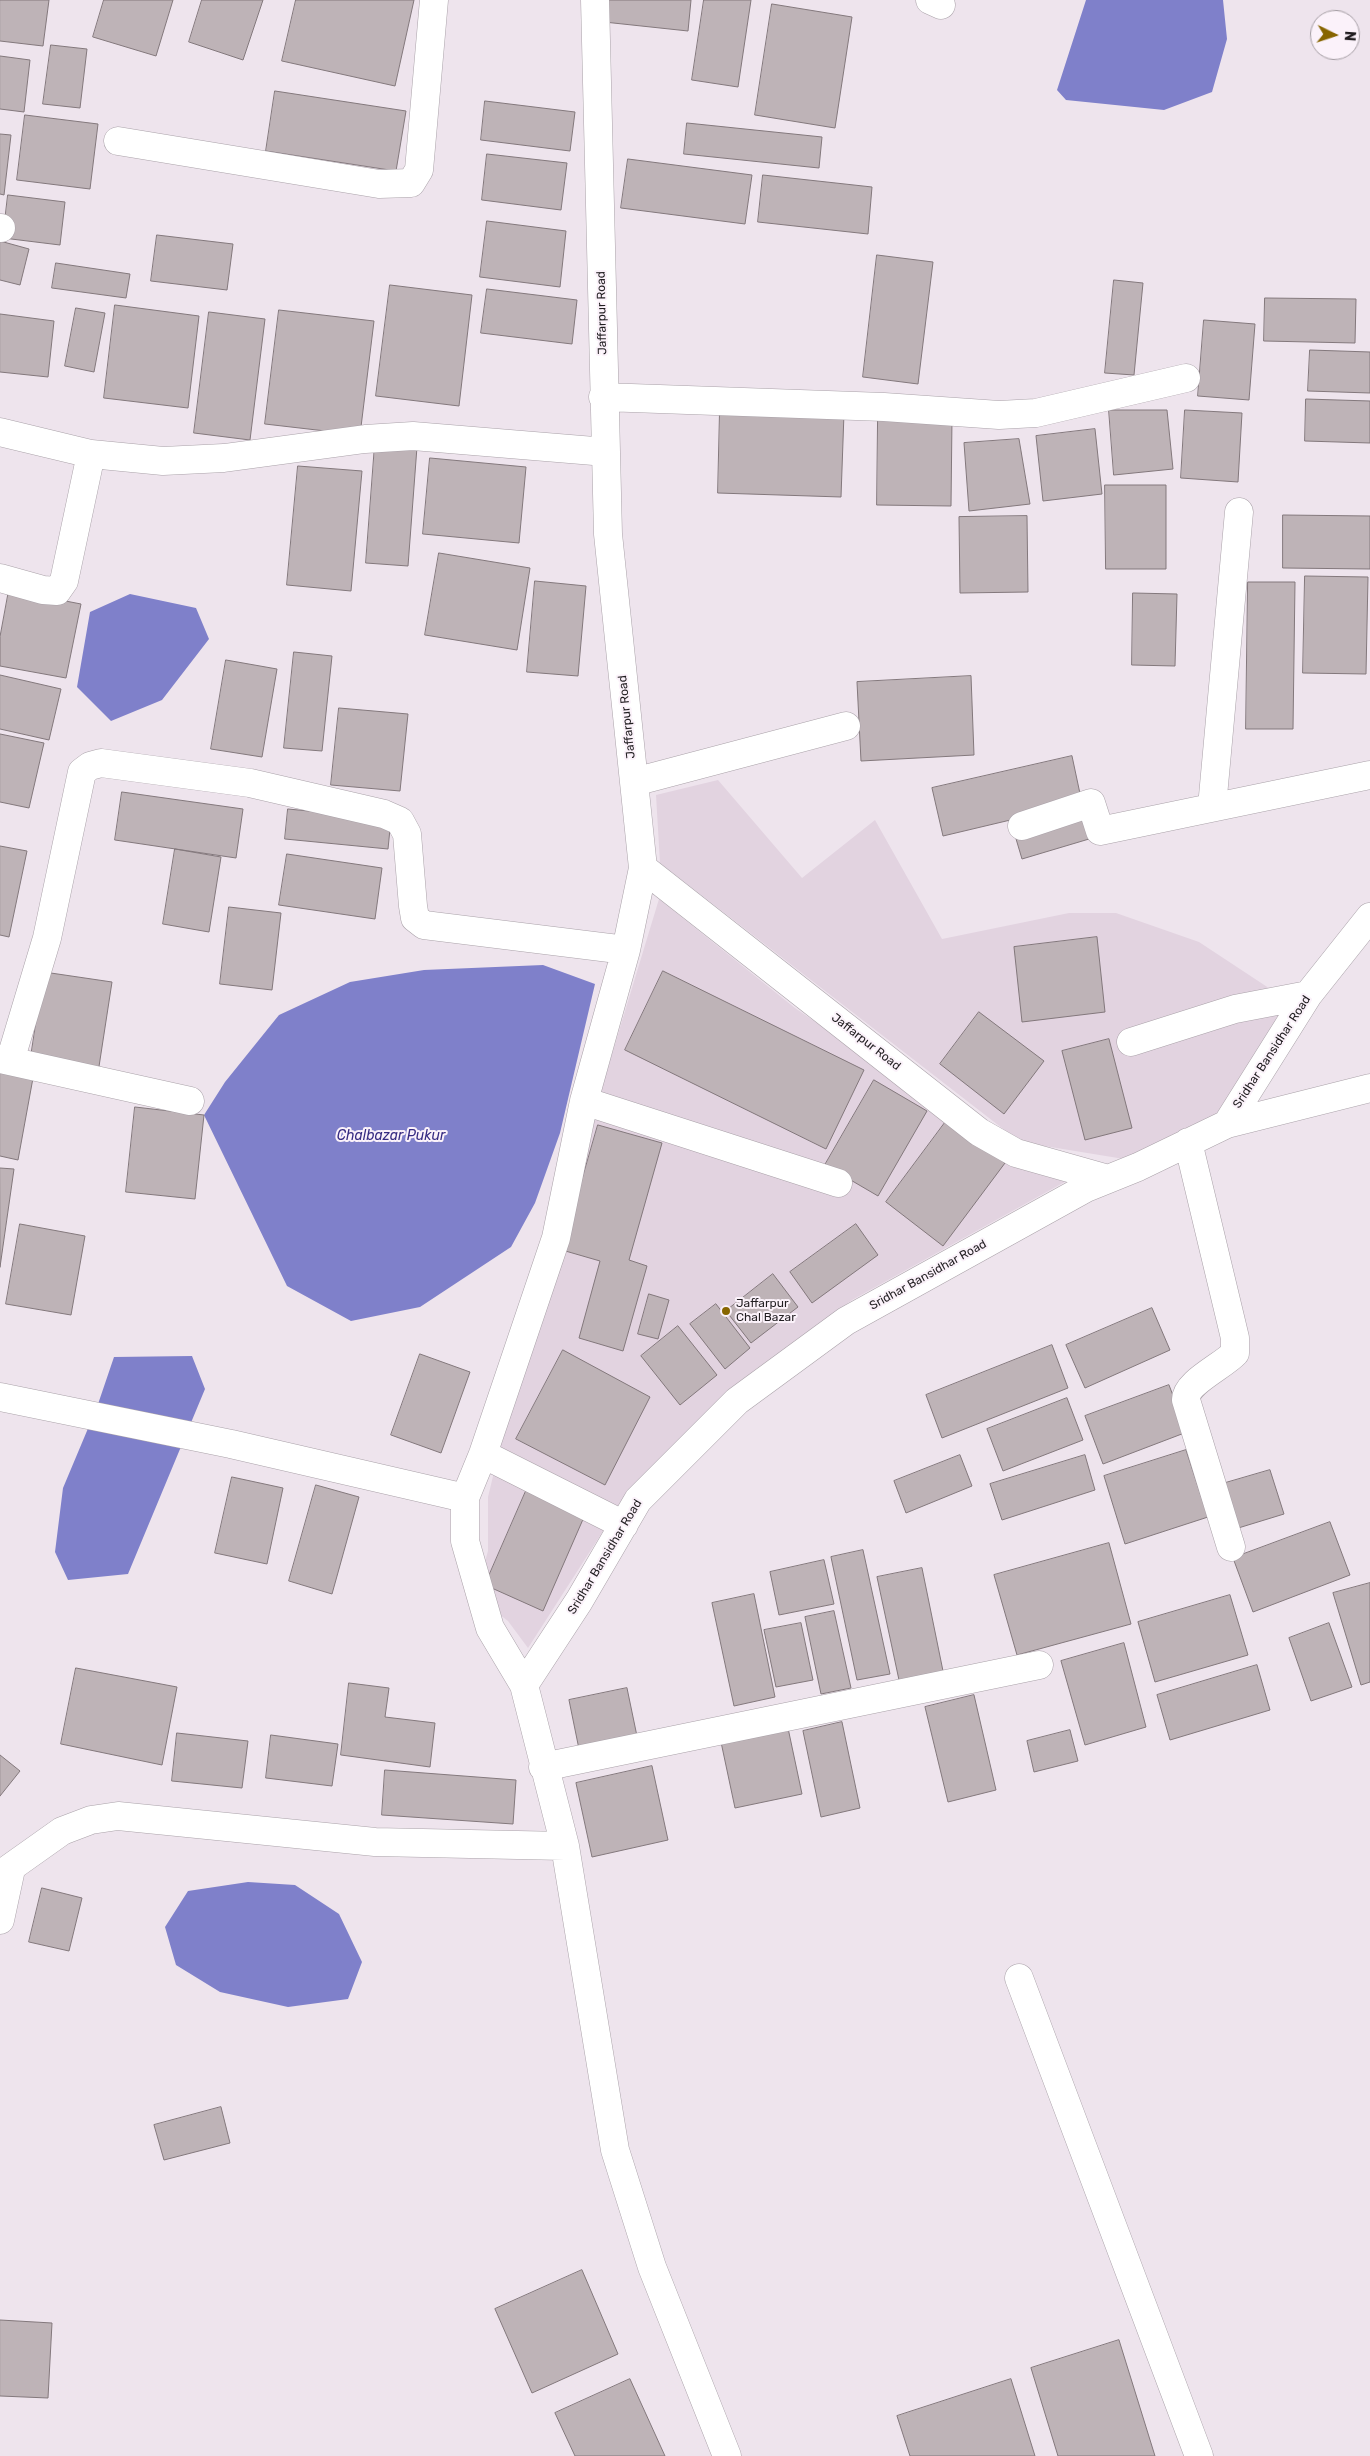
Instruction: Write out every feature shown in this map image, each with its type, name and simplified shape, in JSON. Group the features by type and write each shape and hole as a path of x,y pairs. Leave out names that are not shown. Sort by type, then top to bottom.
{"street":[{"path":"118,141 379,184 410,183 419,170 434,0"},
{"name":"Jaffarpur Road","path":"587,3 608,534 643,868 979,1132 1016,1153 1108,1179"},
{"path":"603,397 884,407 999,415 1036,413 1186,378"},
{"path":"0,432 91,454 163,461 216,459 365,439 413,436 606,452"},
{"path":"0,578 43,590 57,591 64,581 91,454"},
{"path":"1212,807 1239,512"},
{"path":"634,782 846,726"},
{"path":"190,1100 5,1060 47,938 82,772 90,766 100,763 250,783 384,814 400,821 407,834 415,918 424,925 626,950"},
{"path":"1022,826 1091,803 1100,831 1370,775"},
{"path":"643,868 626,950 584,1101 556,1238 483,1454 465,1498 465,1541 490,1628 524,1685 543,1767 565,1846 615,2150 652,2267 727,2456"},
{"name":"Sridhar Bansidhar Road","path":"524,1685 579,1601 638,1500 737,1401 846,1321 1086,1188 1227,1124 1308,995 1370,917"},
{"path":"1131,1042 1235,1009 1308,995"},
{"path":"1227,1124 1370,1088"},
{"path":"584,1101 838,1183"},
{"path":"1188,1142 1235,1338 1235,1353 1226,1363 1189,1387 1185,1394 1231,1548"},
{"path":"0,1397 231,1444 465,1498"},
{"path":"483,1454 624,1525"},
{"path":"543,1767 1039,1665"},
{"path":"0,1920 5,1872 62,1831 91,1820 118,1816 375,1842 565,1846"},
{"path":"1019,1978 1200,2456"}],"shaded area":[{"path":"718,780 802,878 875,820 942,939 1069,913 1116,913 1199,942 1287,1000 1226,1111 1124,1159 1020,1142 660,863 656,795"},
{"path":"659,899 795,1008 1009,1155 1070,1179 852,1300 727,1391 623,1500 528,1648 508,1621 475,1596 488,1551 488,1497 528,1331"}],"water":[{"path":"1086,0 1223,0 1227,39 1212,92 1164,110 1066,100 1057,90"},
{"path":"130,594 196,608 209,639 162,700 111,721 77,687 90,612"},
{"name":"Chalbazar Pukur","path":"543,965 595,984 560,1133 535,1203 511,1247 420,1307 351,1321 287,1286 204,1115 225,1082 279,1015 350,982 424,970"},
{"path":"192,1356 205,1389 128,1574 68,1580 55,1552 63,1488 97,1407 114,1357"},
{"path":"248,1882 295,1885 339,1914 362,1962 348,1999 288,2007 220,1992 176,1965 165,1927 188,1891"}],"building":[{"path":"0,0 49,0 43,46 0,41"},
{"path":"104,0 173,0 156,56 93,37"},
{"path":"202,0 263,0 243,60 189,42"},
{"path":"296,0 414,0 395,86 282,61"},
{"path":"606,0 691,0 688,31 604,22"},
{"path":"704,0 751,0 738,87 692,80"},
{"path":"772,4 852,17 835,128 755,115"},
{"path":"51,45 87,49 80,108 43,104"},
{"path":"0,56 30,60 24,112 0,109"},
{"path":"275,91 406,111 396,171 266,151"},
{"path":"485,101 575,112 570,151 481,140"},
{"path":"25,115 98,124 90,189 17,180"},
{"path":"687,123 822,137 819,168 684,154"},
{"path":"0,134 11,135 4,195 0,194"},
{"path":"487,154 567,163 561,210 482,200"},
{"path":"628,159 752,175 745,224 621,208"},
{"path":"763,175 872,187 868,234 758,222"},
{"path":"8,195 65,202 60,245 3,238"},
{"path":"487,221 566,231 560,287 480,277"},
{"path":"157,235 233,244 227,290 151,281"},
{"path":"0,241 29,249 20,285 0,280"},
{"path":"877,255 933,262 918,384 863,377"},
{"path":"56,263 130,274 126,298 52,288"},
{"path":"1114,280 1143,283 1134,375 1105,373"},
{"path":"390,285 472,295 459,406 376,396"},
{"path":"487,289 577,300 572,344 481,333"},
{"path":"1265,298 1356,299 1355,343 1264,341"},
{"path":"115,305 199,316 188,408 104,398"},
{"path":"76,308 105,313 94,372 65,366"},
{"path":"279,310 374,321 360,435 265,424"},
{"path":"209,312 265,319 250,440 194,433"},
{"path":"0,314 54,321 48,377 0,372"},
{"path":"1204,320 1255,324 1249,400 1198,396"},
{"path":"1310,350 1370,352 1370,393 1308,391"},
{"path":"1306,399 1370,401 1370,443 1305,441"},
{"path":"720,409 844,413 841,497 718,493"},
{"path":"1109,410 1167,410 1173,469 1114,475"},
{"path":"1185,410 1242,413 1238,482 1181,478"},
{"path":"878,417 952,418 951,506 877,505"},
{"path":"1095,429 1102,494 1043,501 1036,436"},
{"path":"1019,439 1030,504 969,511 964,443"},
{"path":"375,444 417,447 408,566 366,563"},
{"path":"430,458 526,467 519,543 423,534"},
{"path":"298,466 362,471 351,591 287,585"},
{"path":"1105,485 1166,485 1166,569 1106,569"},
{"path":"1283,515 1370,516 1370,569 1283,568"},
{"path":"1027,516 1028,592 960,593 959,517"},
{"path":"439,553 530,568 517,650 425,635"},
{"path":"1305,576 1368,577 1366,674 1303,673"},
{"path":"535,581 586,586 578,676 527,672"},
{"path":"1248,582 1295,582 1293,729 1246,729"},
{"path":"9,590 81,604 66,678 0,666 0,637"},
{"path":"1133,593 1177,594 1175,666 1132,665"},
{"path":"294,652 332,656 322,751 284,748"},
{"path":"226,660 277,669 262,757 211,749"},
{"path":"0,675 61,689 49,740 0,729"},
{"path":"971,676 974,755 861,761 857,682"},
{"path":"339,708 408,714 400,791 331,785"},
{"path":"0,734 44,743 29,808 0,802"},
{"path":"1072,756 1082,803 943,836 932,788"},
{"path":"122,792 243,809 236,858 115,840"},
{"path":"288,809 391,819 388,849 285,839"},
{"path":"1081,811 1089,839 1022,859 1014,832"},
{"path":"0,846 27,851 9,937 0,935"},
{"path":"175,849 221,857 209,932 163,924"},
{"path":"287,854 382,868 375,919 279,905"},
{"path":"229,907 281,913 272,990 220,984"},
{"path":"1097,937 1105,1012 1022,1022 1014,947"},
{"path":"663,971 864,1070 826,1149 625,1050"},
{"path":"44,972 112,982 98,1073 30,1063"},
{"path":"979,1012 1044,1061 1004,1114 940,1064"},
{"path":"1109,1039 1132,1128 1085,1140 1062,1051"},
{"path":"0,1072 33,1078 18,1160 0,1156"},
{"path":"874,1080 927,1111 878,1196 825,1165"},
{"path":"135,1107 204,1115 195,1199 126,1192"},
{"path":"947,1120 1005,1163 943,1246 886,1202"},
{"path":"598,1125 662,1143 629,1260 647,1266 623,1351 579,1338 600,1261 562,1250"},
{"path":"0,1168 14,1169 0,1267"},
{"path":"20,1224 85,1236 71,1315 6,1304"},
{"path":"856,1224 878,1255 812,1303 790,1272"},
{"path":"773,1274 798,1307 751,1343 726,1311"},
{"path":"649,1294 669,1300 658,1339 638,1334"},
{"path":"716,1304 750,1348 725,1369 690,1324"},
{"path":"1152,1308 1170,1350 1085,1388 1066,1345"},
{"path":"678,1326 717,1375 680,1405 641,1356"},
{"path":"1052,1345 1068,1388 942,1438 926,1395"},
{"path":"563,1350 650,1397 605,1485 516,1439"},
{"path":"420,1354 470,1372 441,1453 391,1435"},
{"path":"1169,1385 1187,1432 1103,1464 1085,1416"},
{"path":"1067,1398 1083,1440 1003,1471 987,1429"},
{"path":"1186,1450 1208,1517 1125,1544 1104,1476"},
{"path":"960,1455 972,1486 906,1513 894,1481"},
{"path":"1085,1455 1095,1490 1002,1520 990,1484"},
{"path":"1270,1470 1284,1514 1235,1529 1222,1484"},
{"path":"232,1477 283,1488 267,1564 215,1553"},
{"path":"316,1485 359,1497 332,1594 289,1581"},
{"path":"526,1491 584,1517 543,1611 485,1585"},
{"path":"1330,1522 1350,1575 1253,1612 1233,1558"},
{"path":"1109,1543 1131,1624 1017,1655 994,1575"},
{"path":"863,1550 890,1674 857,1680 831,1557"},
{"path":"824,1560 834,1604 779,1615 770,1572"},
{"path":"922,1568 943,1671 899,1680 877,1577"},
{"path":"1370,1583 1370,1682 1361,1685 1333,1593"},
{"path":"754,1594 775,1697 734,1706 712,1603"},
{"path":"1230,1595 1248,1655 1155,1682 1138,1622"},
{"path":"834,1611 851,1688 821,1694 805,1617"},
{"path":"801,1623 813,1680 776,1687 764,1630"},
{"path":"1329,1623 1352,1687 1311,1701 1289,1638"},
{"path":"1124,1643 1146,1727 1085,1745 1061,1661"},
{"path":"1257,1665 1270,1710 1170,1740 1157,1695"},
{"path":"76,1668 177,1687 162,1765 61,1744"},
{"path":"349,1683 389,1688 385,1717 435,1723 430,1767 341,1755"},
{"path":"627,1688 638,1741 580,1754 569,1700"},
{"path":"974,1695 996,1790 948,1802 925,1707"},
{"path":"842,1722 860,1808 821,1817 803,1731"},
{"path":"788,1728 802,1794 735,1808 721,1742"},
{"path":"1070,1730 1078,1761 1034,1772 1027,1741"},
{"path":"177,1733 248,1741 242,1788 172,1781"},
{"path":"271,1735 338,1744 332,1786 266,1778"},
{"path":"0,1755 20,1771 0,1796"},
{"path":"652,1766 668,1840 592,1857 576,1783"},
{"path":"385,1770 516,1780 513,1824 382,1815"},
{"path":"42,1888 82,1898 69,1951 29,1942"},
{"path":"221,2107 230,2143 164,2160 154,2125"},
{"path":"582,2270 618,2354 532,2393 495,2309"},
{"path":"0,2320 52,2323 48,2398 0,2396"},
{"path":"1119,2340 1155,2456 1058,2456 1031,2368"},
{"path":"630,2379 665,2456 575,2456 555,2413"},
{"path":"1011,2379 1035,2456 910,2456 897,2416"}],"place":[{"name":"Jaffarpur Chal Bazar","path":"726,1311"}]}
